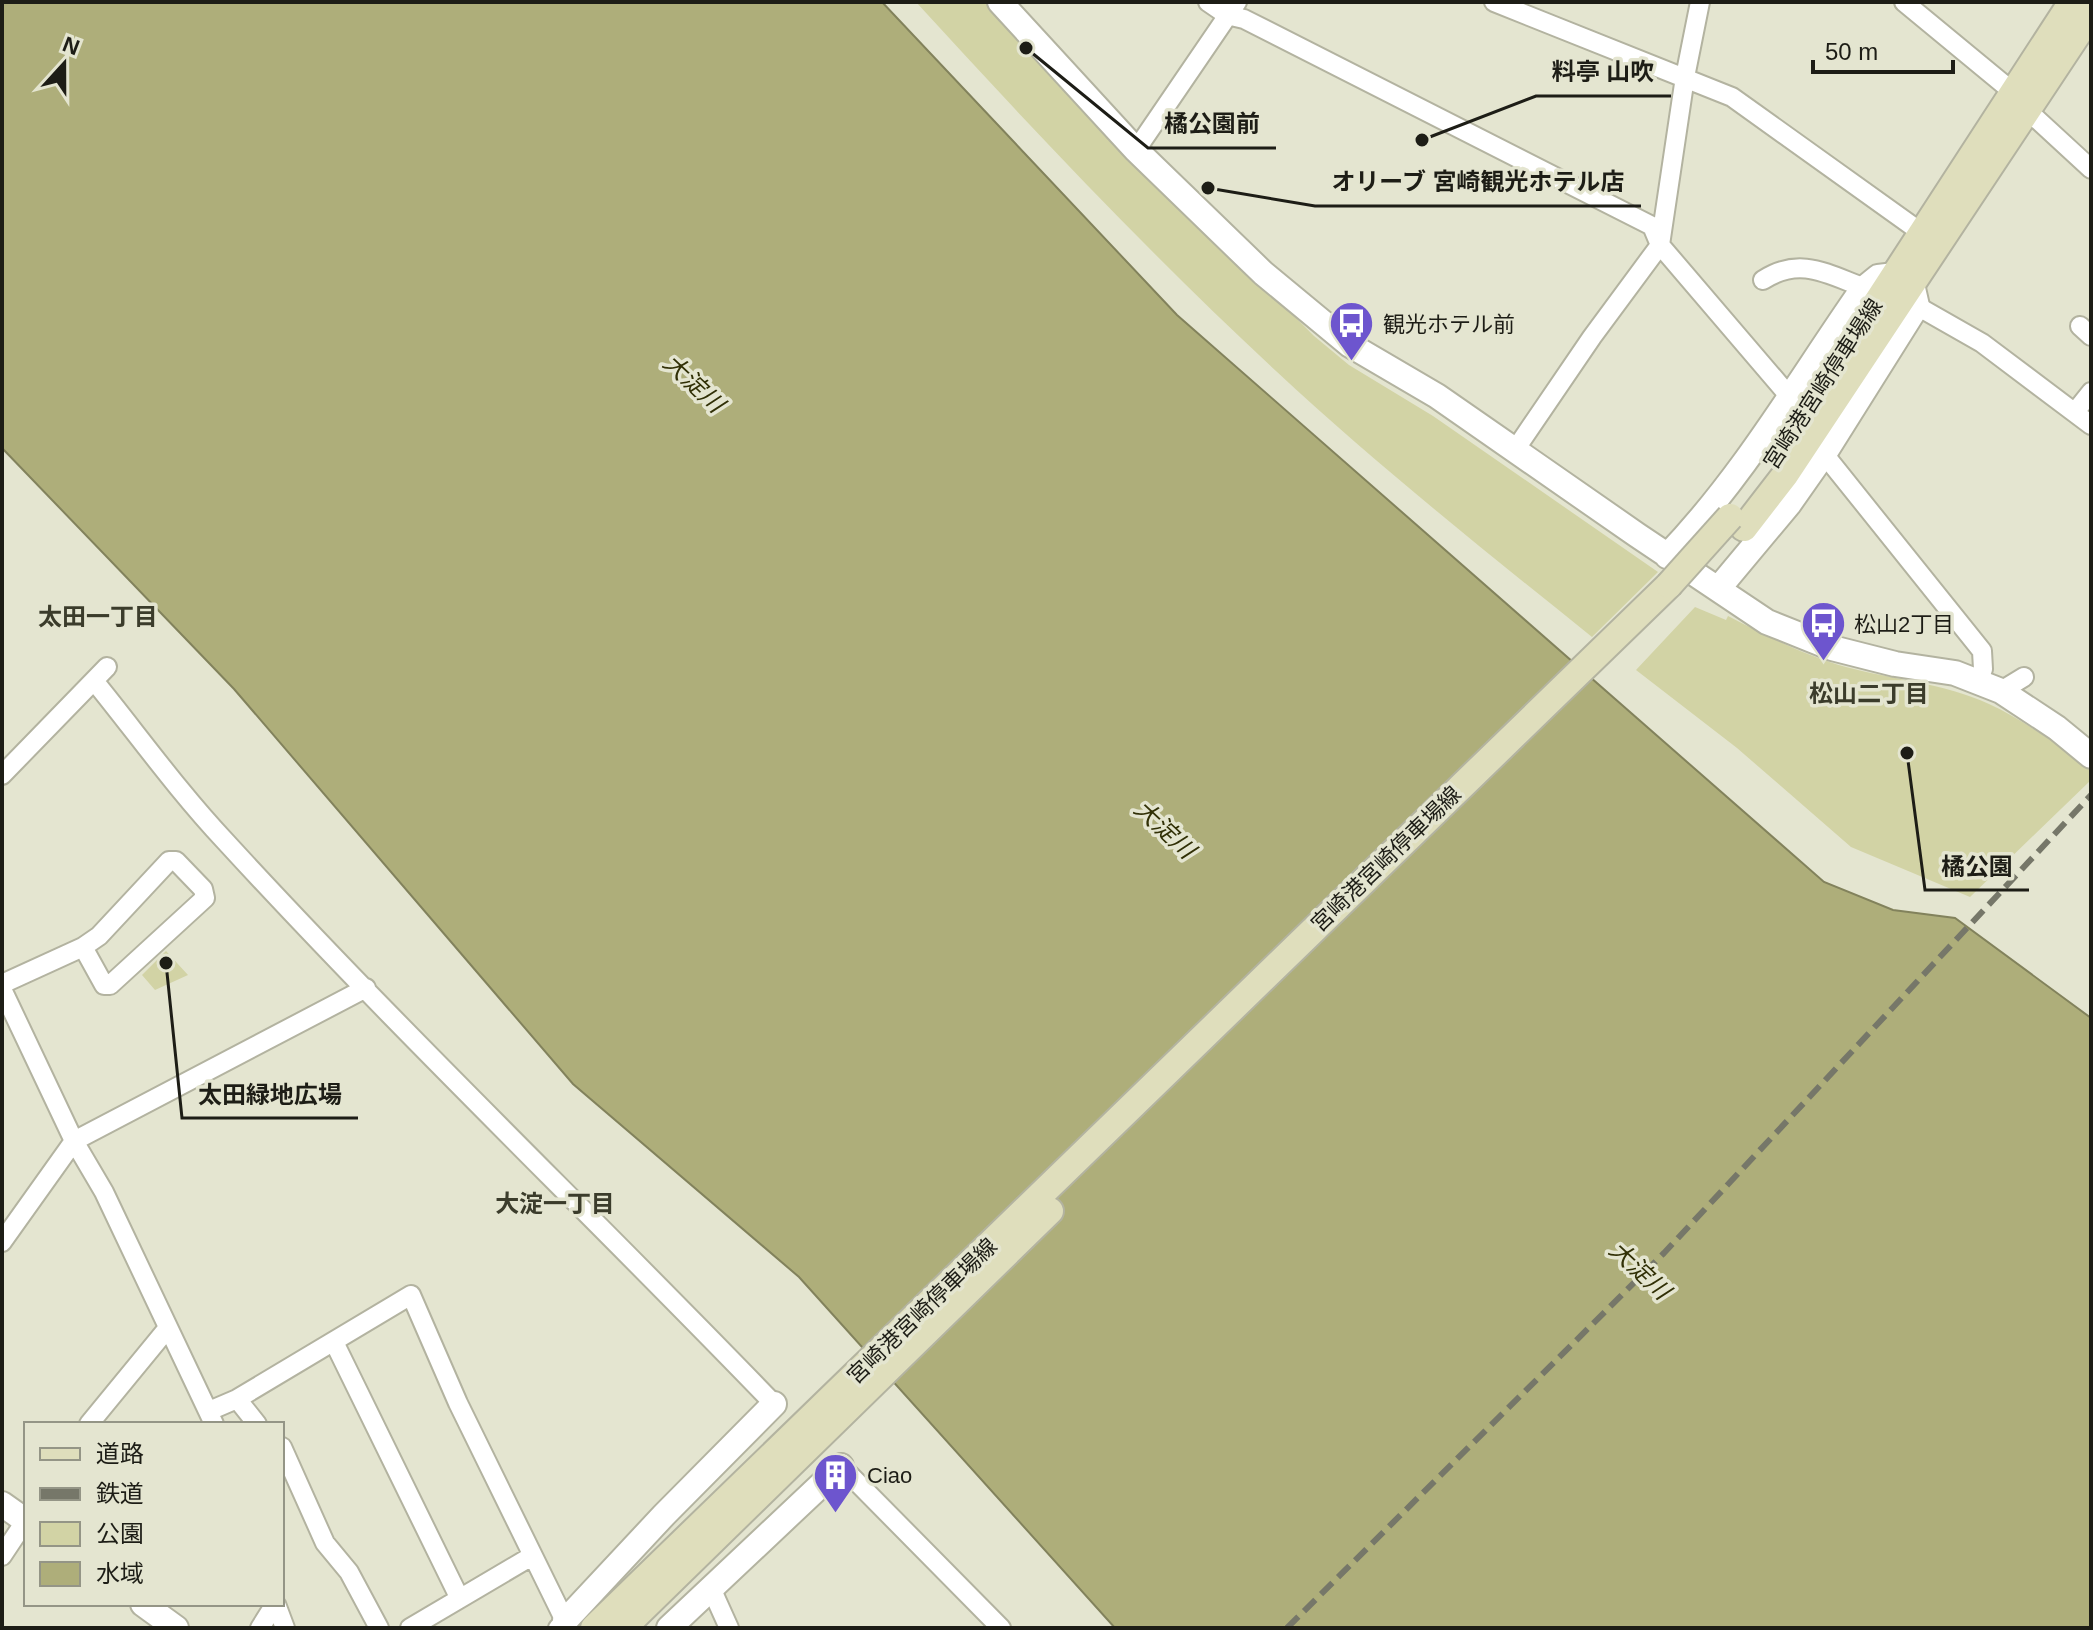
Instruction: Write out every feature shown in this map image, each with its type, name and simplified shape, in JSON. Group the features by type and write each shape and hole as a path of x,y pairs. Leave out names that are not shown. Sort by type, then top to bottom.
{"main road":[{"name":"宮崎港宮崎停車場線","path":"594,1628 841,1402 1684,594 1744,528 1778,469 1908,288 2020,101 2072,2"},
{"name":"宮崎港宮崎停車場線","path":"1908,288 1922,233 2020,101 2091,14"},
{"name":"宮崎港宮崎停車場線","path":"623,1628 841,1402"}],"street":[{"path":"1000,2 1136,150 1263,273 1350,345 1437,396 1767,622 1832,648 1895,664 1955,673 1989,686 2057,728 2091,756"},
{"path":"1208,2 1232,8 1244,19 1652,226 1660,245 1790,397"},
{"path":"1494,2 1732,97 1922,233"},
{"path":"1515,450 1660,245 1685,77 1700,2"},
{"path":"1904,2 2020,101 2091,169"},
{"path":"1136,150 1232,8"},
{"path":"1763,280 1776,271 1794,266 1817,270 1865,288"},
{"path":"1667,556 1751,455 1827,338 1865,288 1878,277 1908,288 2091,425"},
{"path":"1718,589 1789,504 1824,454 1908,288"},
{"path":"2075,412 2091,392"},
{"path":"1824,454 1982,651 1983,669 1989,686"},
{"path":"2,775 101,674 223,839 774,1404 562,1624 503,1489 458,1403 411,1295 211,1417 104,1192 74,1141 2,986 83,947 99,936 169,861 176,861 203,889 205,898 110,985 104,985 83,947"},
{"path":"1989,686 2024,677"},
{"path":"2,1242 74,1141 366,988"},
{"path":"91,1422 167,1329"},
{"path":"334,1342 459,1597"},
{"path":"237,1399 255,1422"},
{"path":"284,1451 325,1543 349,1572 379,1628"},
{"path":"669,1628 841,1466 1001,1628"},
{"path":"2,1504 24,1520"},
{"path":"2,1556 24,1524"},
{"path":"410,1628 532,1556"},
{"path":"711,1588 729,1628"},
{"path":"146,1606 176,1628"},
{"path":"260,1628 275,1606"},
{"path":"277,1606 285,1628"}],"green space":[{"path":"916,2 988,2 1059,79 1314,336 1349,365 1433,416 1658,572 1592,637 1392,474 1276,371 1092,190"},
{"path":"1695,607 1726,620 1728,616 1830,662 1937,686 1989,704 2079,757 2091,769 2091,780 1970,897 1851,847 1737,748 1636,670"},
{"path":"166,951 188,975 155,990 142,975"}],"water":[{"name":"大淀川","path":"2,2 882,2 1177,315 1824,882 1893,910 1955,918 2091,1018 2091,1628 1115,1628 799,1277 573,1084 234,689 2,448"}],"railway":[{"path":"1287,1628 1664,1253 2091,795"}],"place":[{"name":"橘公園前","path":"1026,48"},
{"name":"料亭 山吹","path":"1422,140"},
{"name":"オリーブ 宮崎観光ホテル店","path":"1208,188"},
{"name":"観光ホテル前","path":"1352,363"},
{"name":"松山2丁目","path":"1823,663"},
{"name":"橘公園","path":"1907,753"},
{"name":"太田緑地広場","path":"166,963"},
{"name":"Ciao","path":"836,1514"}],"district":[{"name":"太田一丁目","path":"98,616"},
{"name":"松山二丁目","path":"1869,693"},
{"name":"大淀一丁目","path":"555,1203"}]}
